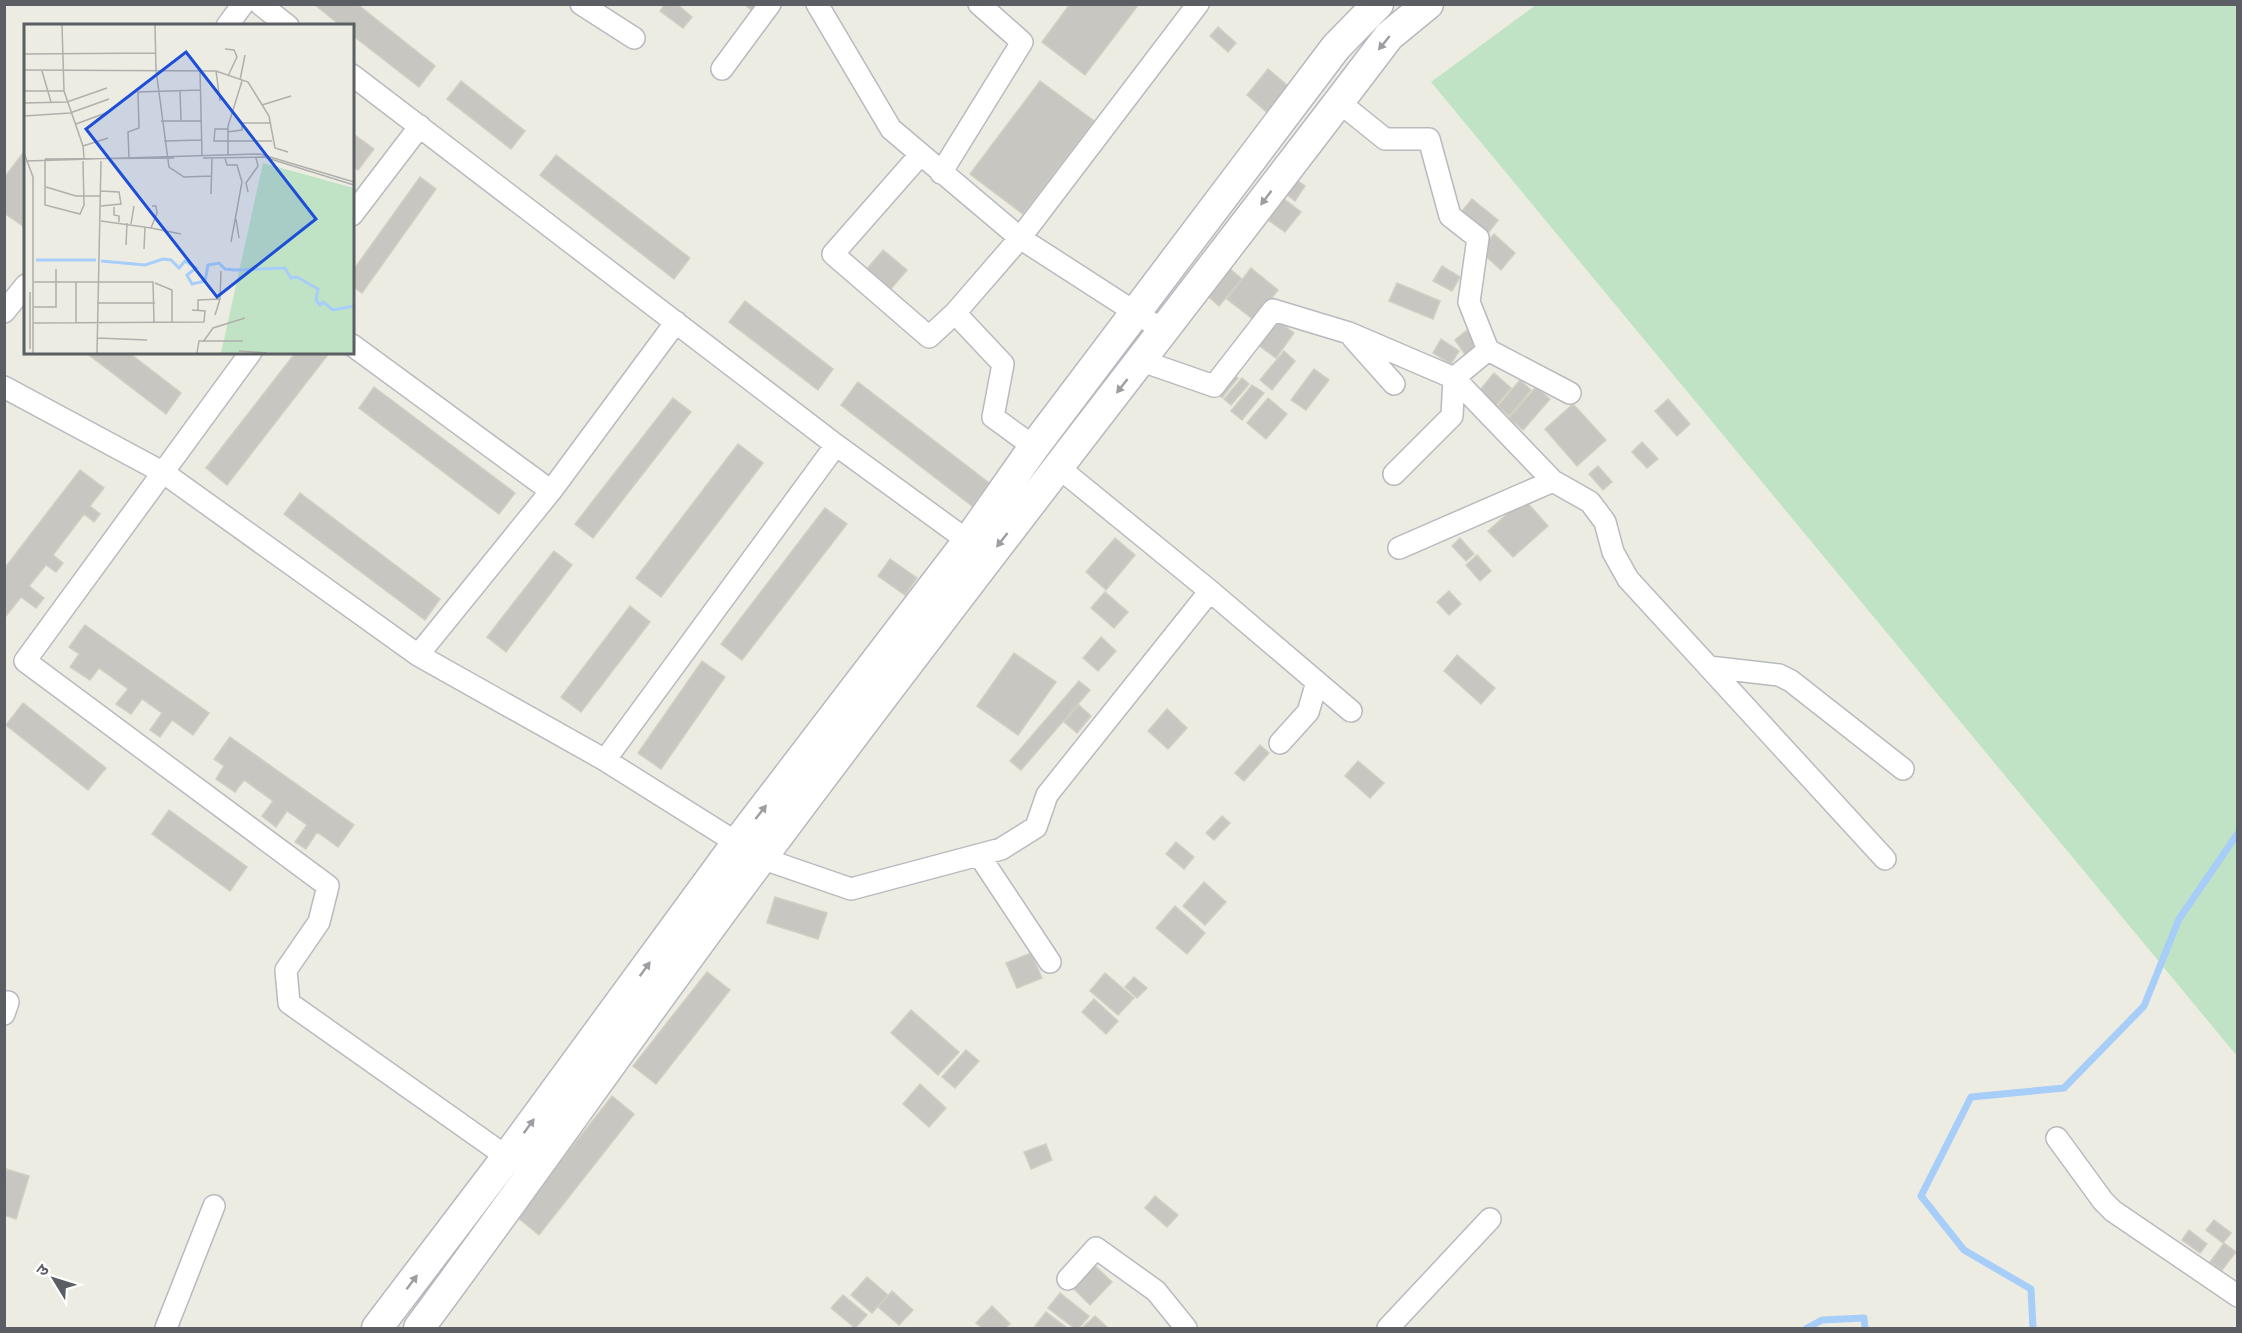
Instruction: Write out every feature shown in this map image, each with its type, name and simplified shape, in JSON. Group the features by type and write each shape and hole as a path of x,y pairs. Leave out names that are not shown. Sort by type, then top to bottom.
{"street":[{"path":"228,24 243,4"},
{"path":"260,4 285,24"},
{"path":"581,4 634,38"},
{"path":"722,69 770,4"},
{"path":"817,4 891,129 1020,238 1164,331"},
{"path":"941,173 1022,42 979,4"},
{"path":"920,155 833,254 929,338 955,313 1020,238 1198,4"},
{"path":"419,1329 529,1181 749,851 1034,447 1336,46 1378,4"},
{"path":"377,1329 507,1157 1142,361 1389,36 1428,4"},
{"path":"354,76 836,445 968,541"},
{"path":"1339,102 1384,139 1429,139 1450,216 1478,238 1469,302 1488,350 1570,393"},
{"path":"354,212 420,126"},
{"path":"4,312 24,287"},
{"path":"1142,361 1214,386 1273,310 1349,333 1454,378 1553,481 1590,502 1605,522 1613,552 1628,579 1885,860"},
{"path":"955,313 1003,364 993,417 1034,447"},
{"path":"418,655 551,491 676,322"},
{"path":"1349,333 1394,384"},
{"path":"354,346 551,491"},
{"path":"1394,474 1452,416 1454,378 1488,350"},
{"path":"250,354 25,661 328,886 319,922 286,970 289,1003 507,1157"},
{"path":"4,387 164,473 418,655 605,760 749,851 851,889 1001,849 1036,827 1047,795 1210,591"},
{"path":"605,760 836,445"},
{"path":"1058,467 1210,591 1351,711"},
{"path":"1398,548 1553,481"},
{"path":"1709,667 1779,675 1791,681 1903,769"},
{"path":"1280,743 1308,712 1317,682"},
{"path":"979,855 1050,962"},
{"path":"2057,1138 2103,1201 2238,1296"},
{"path":"166,1329 214,1206"},
{"path":"1388,1329 1490,1219"},
{"path":"1068,1279 1096,1248 1156,1292 1186,1329"}],"green space":[{"path":"1536,5 2237,5 2237,1056 1431,82"}],"building":[{"path":"314,4 357,4 435,66 419,87 354,37 354,24 339,24"},
{"path":"665,4 677,4 692,17 683,28 660,11"},
{"path":"744,4 761,4 755,13"},
{"path":"1070,4 1139,4 1085,75 1042,42"},
{"path":"1218,27 1236,43 1228,52 1210,36"},
{"path":"1268,69 1293,90 1271,116 1247,95"},
{"path":"461,81 525,131 511,149 447,99"},
{"path":"1040,81 1094,121 1023,214 970,174"},
{"path":"354,134 374,149 358,170 354,167"},
{"path":"24,152 24,227 4,213 4,178"},
{"path":"556,155 690,258 674,279 540,175"},
{"path":"1287,173 1305,186 1295,201 1277,187"},
{"path":"420,177 436,189 362,293 354,287 354,269"},
{"path":"1284,199 1301,212 1285,232 1268,220"},
{"path":"1472,199 1498,220 1485,237 1458,216"},
{"path":"1494,234 1515,253 1501,270 1480,251"},
{"path":"883,250 907,270 890,290 866,270"},
{"path":"1224,264 1242,279 1219,306 1202,291"},
{"path":"1442,266 1460,277 1452,291 1433,281"},
{"path":"1251,268 1278,290 1254,320 1227,299"},
{"path":"1397,283 1440,301 1433,319 1389,301"},
{"path":"745,301 833,369 818,390 729,322"},
{"path":"1272,317 1294,333 1276,358 1254,342"},
{"path":"1467,330 1479,346 1466,356 1455,340"},
{"path":"1441,339 1459,351 1451,364 1433,353"},
{"path":"1284,351 1295,361 1272,390 1260,380"},
{"path":"88,354 131,354 181,393 166,414"},
{"path":"294,354 328,354 227,485 206,468"},
{"path":"1314,369 1329,380 1306,410 1291,400"},
{"path":"1229,370 1238,378 1222,398 1213,390"},
{"path":"1494,373 1511,388 1493,409 1476,395"},
{"path":"1242,378 1249,384 1231,405 1224,399"},
{"path":"1520,380 1531,390 1509,416 1498,406"},
{"path":"858,382 989,483 972,506 841,405"},
{"path":"1252,385 1264,393 1242,420 1231,411"},
{"path":"374,387 515,493 499,514 359,408"},
{"path":"1536,387 1550,399 1523,430 1509,418"},
{"path":"673,398 691,412 593,538 575,524"},
{"path":"1268,398 1287,414 1266,439 1247,423"},
{"path":"1668,399 1690,424 1677,436 1655,411"},
{"path":"1573,404 1606,440 1577,466 1545,429"},
{"path":"1642,442 1658,459 1647,468 1632,452"},
{"path":"738,444 763,463 661,597 636,578"},
{"path":"1598,466 1612,482 1603,490 1589,474"},
{"path":"80,470 104,488 90,506 100,514 94,522 84,514 53,555 63,563 56,572 46,565 29,586 44,598 36,608 21,597 6,616 4,569"},
{"path":"300,493 440,599 425,620 284,514"},
{"path":"1524,499 1548,526 1513,557 1488,531"},
{"path":"825,508 847,524 742,660 721,644"},
{"path":"1115,538 1135,555 1106,590 1086,572"},
{"path":"1460,538 1474,554 1466,561 1452,546"},
{"path":"554,551 572,565 506,652 487,637"},
{"path":"1477,555 1491,571 1480,581 1466,565"},
{"path":"890,559 917,578 905,595 878,576"},
{"path":"1449,591 1461,604 1449,615 1437,602"},
{"path":"1105,592 1128,612 1114,628 1091,608"},
{"path":"630,606 650,622 581,712 561,697"},
{"path":"85,625 209,713 193,735 172,720 160,737 150,730 162,713 142,699 131,714 116,704 128,689 99,668 90,680 70,667 79,654 69,647"},
{"path":"1101,637 1116,651 1098,671 1083,658"},
{"path":"1014,653 1056,682 1018,735 977,706"},
{"path":"1457,655 1495,688 1481,704 1444,671"},
{"path":"702,661 725,677 661,769 638,753"},
{"path":"1079,681 1090,690 1021,770 1010,761"},
{"path":"23,703 106,768 88,790 6,725"},
{"path":"1079,705 1091,716 1077,733 1064,722"},
{"path":"1167,709 1187,728 1168,749 1148,731"},
{"path":"230,737 354,825 338,847 317,832 306,849 295,842 307,825 287,811 276,827 262,816 273,801 244,780 235,792 216,779 224,766 214,759"},
{"path":"1260,745 1269,753 1244,781 1235,773"},
{"path":"1358,761 1384,783 1370,798 1345,776"},
{"path":"169,810 247,867 230,891 152,834"},
{"path":"1222,816 1230,823 1214,840 1206,833"},
{"path":"1176,842 1194,857 1184,869 1166,854"},
{"path":"1204,882 1226,902 1205,925 1183,906"},
{"path":"775,897 827,913 818,939 767,923"},
{"path":"1175,906 1205,933 1187,954 1156,928"},
{"path":"1031,953 1042,978 1017,988 1006,963"},
{"path":"707,972 730,990 656,1084 633,1066"},
{"path":"1105,973 1134,998 1118,1015 1090,991"},
{"path":"1134,977 1147,988 1137,998 1125,987"},
{"path":"1094,999 1118,1021 1106,1034 1082,1012"},
{"path":"911,1010 959,1052 938,1075 891,1033"},
{"path":"966,1050 979,1061 955,1088 942,1077"},
{"path":"920,1084 946,1108 929,1127 903,1104"},
{"path":"612,1096 634,1114 539,1235 517,1217"},
{"path":"1046,1144 1052,1160 1031,1169 1024,1152"},
{"path":"6,1169 29,1176 16,1219 4,1215"},
{"path":"1155,1196 1178,1215 1167,1227 1145,1208"},
{"path":"2214,1220 2231,1233 2223,1243 2206,1230"},
{"path":"2189,1230 2207,1244 2200,1253 2182,1240"},
{"path":"2224,1243 2236,1252 2222,1270 2210,1262"},
{"path":"1092,1263 1112,1282 1090,1305 1071,1286"},
{"path":"867,1277 888,1295 872,1313 851,1295"},
{"path":"892,1291 913,1310 899,1325 878,1307"},
{"path":"1060,1293 1089,1316 1079,1328 1074,1328 1048,1308"},
{"path":"843,1295 867,1315 855,1328 831,1308"},
{"path":"992,1306 1010,1324 1005,1328 982,1328 976,1323"},
{"path":"1046,1312 1067,1328 1035,1326"},
{"path":"1095,1316 1108,1328 1082,1328"}],"waterway":[{"path":"2033,1328 2031,1289 1964,1250 1921,1196 1971,1097 2064,1088 2144,1006 2179,919 2238,833"},
{"path":"1807,1328 1822,1320 1864,1318 1865,1328"}]}
